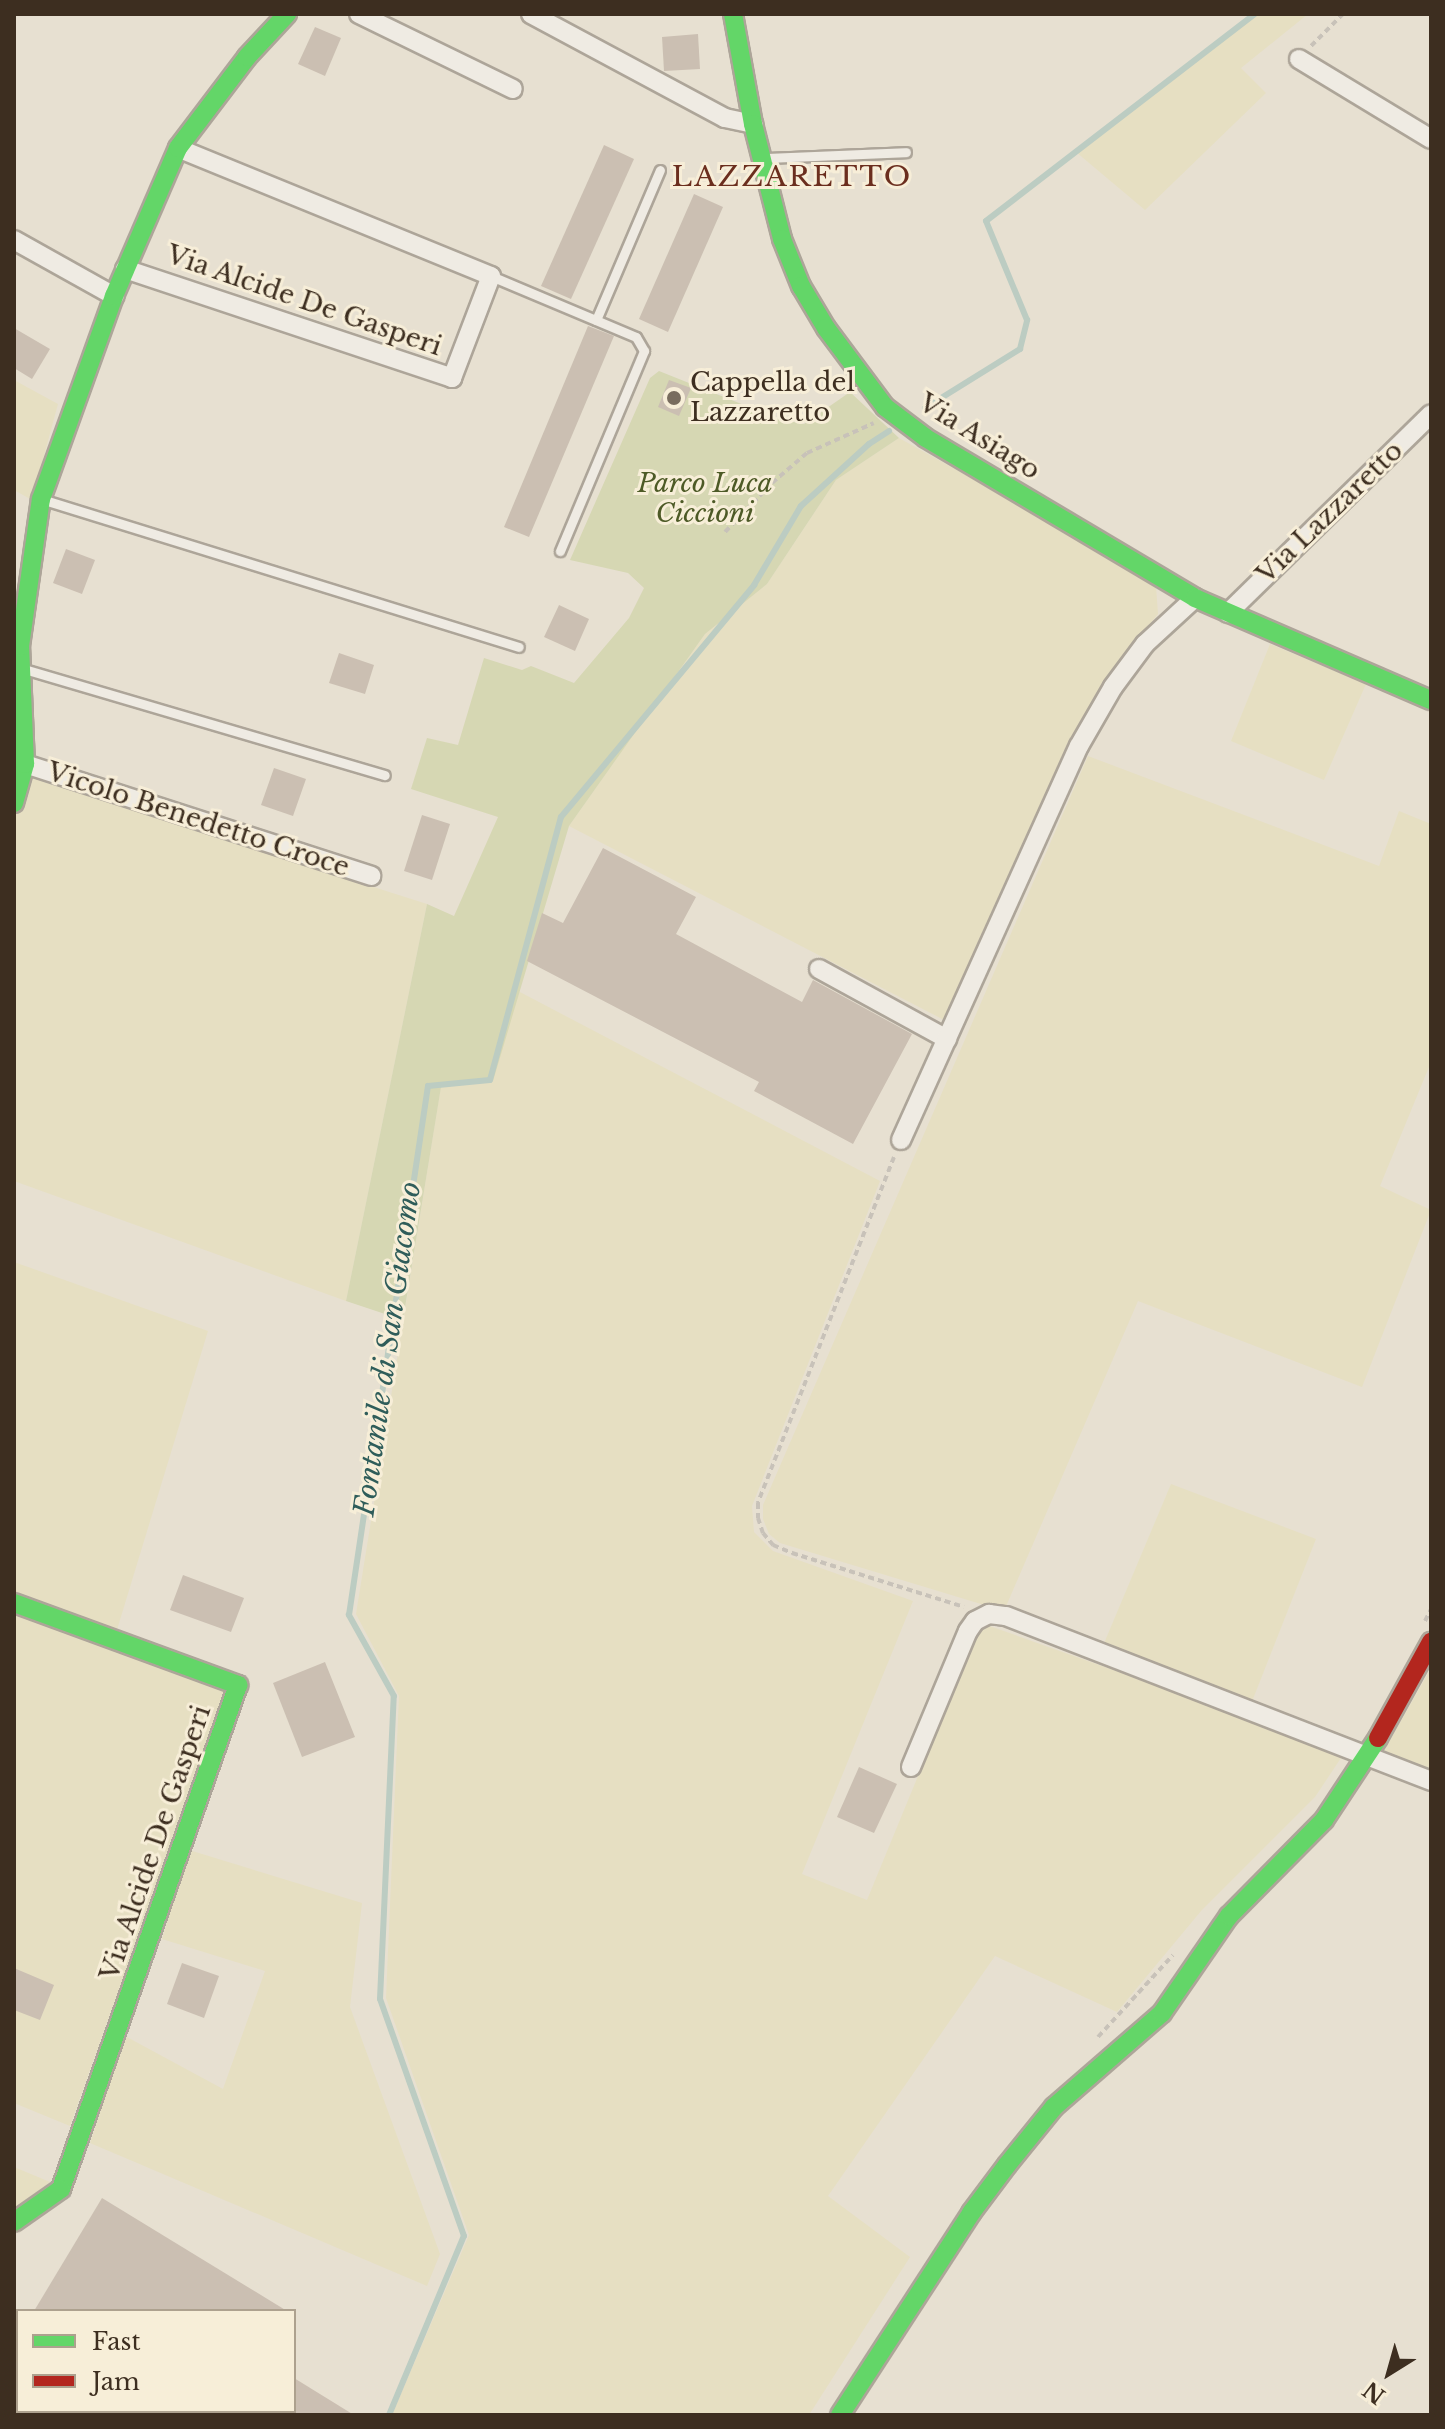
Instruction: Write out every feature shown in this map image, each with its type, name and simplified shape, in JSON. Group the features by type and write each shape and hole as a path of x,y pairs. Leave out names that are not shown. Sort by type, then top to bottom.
{"street":[{"name":"Via Alcide De Gasperi","path":"14,803 25,764 20,646 41,499 114,296 178,148 247,57 287,14"},
{"path":"359,14 513,89"},
{"path":"531,14 725,118 753,124"},
{"name":"Via Asiago","path":"733,14 753,124 782,239 801,286 851,365 895,415 926,438 1195,598 1431,700"},
{"path":"1299,59 1431,139"},
{"path":"178,148 491,276"},
{"path":"14,240 114,296"},
{"name":"Via Alcide De Gasperi","path":"125,269 452,378 491,276"},
{"name":"Via Lazzaretto","path":"1228,613 1431,414"},
{"path":"901,1140 1079,746 1113,687 1145,644 1195,598"},
{"name":"Vicolo Benedetto Croce","path":"25,764 371,876"},
{"path":"819,969 947,1039"},
{"name":"Via Alcide De Gasperi","path":"14,1603 238,1685 61,2189 14,2222"},
{"path":"911,1767 968,1631 975,1621 989,1614 1021,1621 1431,1781"},
{"path":"840,2415 971,2213 1054,2107 1162,2013 1229,1916 1324,1820 1369,1755 1431,1642"}],"lane":[{"path":"761,159 906,152"},
{"path":"596,320 660,170"},
{"path":"491,276 636,337 644,351 560,551"},
{"path":"41,499 519,647"},
{"path":"21,668 385,775"}],"path":[{"path":"1299,59 1343,14"},
{"path":"725,532 772,483 807,453 895,415"},
{"path":"901,1140 758,1503 758,1518 763,1533 773,1545 792,1553 989,1614"}],"shaded area":[{"path":"1255,14 1308,14 1241,68 1266,93 1145,210 1076,152"},
{"path":"14,380 58,404 32,500 14,490"},
{"path":"899,438 1050,522 1156,586 1158,614 1117,665 1071,748 946,1021 569,826 705,634 767,584 836,480"},
{"path":"1270,644 1366,684 1324,780 1231,741"},
{"path":"1088,756 1379,866 1399,811 1431,824 1431,1062 1380,1186 1431,1210 1362,1387 1138,1301 1004,1611 780,1543 769,1534 763,1519 763,1505"},
{"path":"14,766 44,782 427,904 346,1301 14,1181"},
{"path":"518,991 880,1181 752,1506 754,1532 773,1551 913,1601 802,1874 867,1900 981,1623 1345,1752 1315,1797 1201,1911 1117,2012 995,1956 828,2196 910,2257 809,2415 392,2415 469,2235 386,1998 399,1696 356,1614 441,1086 493,1081"},
{"path":"14,1262 208,1331 116,1633 226,1690 70,2126 14,2103"},
{"path":"1171,1484 1316,1539 1251,1704 1102,1648"},
{"path":"1431,1668 1431,1774 1383,1753"},
{"path":"189,1850 362,1903 350,2007 440,2254 427,2286 90,2143 125,2036 223,2089 265,1971 162,1939"},
{"path":"14,2167 50,2182 14,2212"}],"green space":[{"name":"Parco Luca Ciccioni","path":"659,371 779,419 804,424 850,392 899,438 836,480 767,584 705,634 569,826 493,1081 441,1087 403,1320 346,1301 427,904 454,916 498,817 411,789 427,738 458,745 484,658 522,670 531,666 574,683 629,618 644,588 628,573 570,560 650,378"}],"building":[{"path":"315,27 341,38 325,76 298,64"},
{"path":"698,34 700,69 664,71 662,37"},
{"path":"604,145 634,159 571,299 541,286"},
{"path":"694,194 723,207 668,332 639,319"},
{"path":"588,326 614,336 529,537 504,527"},
{"path":"14,328 50,349 32,379 14,368"},
{"name":"Cappella del Lazzaretto","path":"669,380 691,388 679,416 658,407"},
{"path":"66,549 95,560 82,594 53,583"},
{"path":"559,605 589,619 575,651 544,637"},
{"path":"339,653 374,665 365,694 329,683"},
{"path":"274,768 306,779 293,816 261,805"},
{"path":"422,815 450,824 432,880 404,871"},
{"path":"603,848 696,897 676,934 802,1002 813,980 912,1034 853,1144 754,1091 759,1082 527,961 542,913 563,923"},
{"path":"183,1575 244,1598 231,1632 170,1610"},
{"path":"325,1662 355,1737 302,1757 273,1683"},
{"path":"859,1767 897,1784 874,1833 837,1817"},
{"path":"182,1963 219,1976 204,2018 167,2004"},
{"path":"14,1968 54,1985 40,2020 14,2010"},
{"path":"102,2198 284,2309 35,2309"},
{"path":"296,2379 354,2415 294,2415"}],"waterway":[{"name":"Fontanile di San Giacomo","path":"925,408 1020,349 1027,320 986,221 1255,14"},
{"name":"Fontanile di San Giacomo","path":"389,2415 464,2236 380,1999 394,1696 349,1615 428,1086 490,1080 561,817 754,585 801,506 869,444 889,431"}],"traffic: fast":[{"path":"14,803 25,764 20,646 41,499 114,296 178,148 247,57 287,14"},
{"path":"733,14 753,124 782,239 801,286 826,328 885,407 926,438 1195,598 1431,700"},
{"path":"14,1603 238,1685 61,2189 14,2222"},
{"path":"840,2415 971,2213 1007,2165 1054,2107 1162,2013 1229,1916 1324,1820 1378,1738"}],"traffic: jam":[{"path":"1378,1738 1431,1642"}],"place":[{"name":"Cappella del Lazzaretto","path":"674,398"}],"district":[{"name":"LAZZARETTO","path":"792,177"}]}
